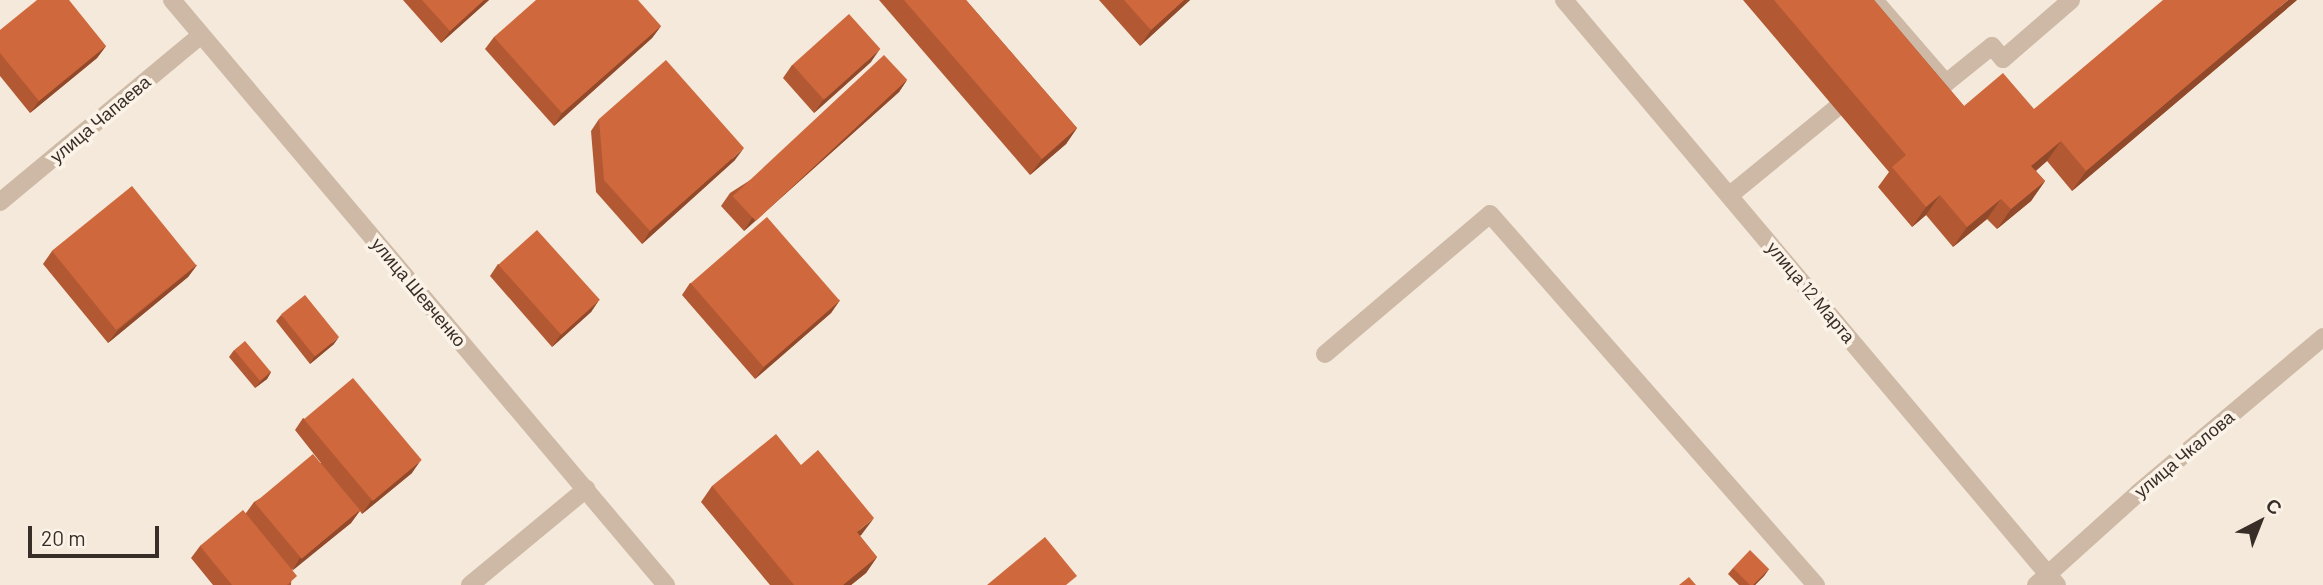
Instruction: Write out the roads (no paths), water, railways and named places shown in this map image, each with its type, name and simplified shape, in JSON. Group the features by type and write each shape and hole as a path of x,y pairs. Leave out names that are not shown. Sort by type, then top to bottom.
{"street":[{"name":"улица Шевченко","path":"172,0 666,585"},
{"name":"улица 12 Марта","path":"1564,0 1730,195 2047,581"},
{"path":"1874,0 1906,47 1946,83 1992,46 2003,59 2071,0"},
{"name":"улица Чапаева","path":"0,202 200,36"},
{"path":"1730,195 1835,109"},
{"path":"1325,354 1490,214 1816,585"},
{"name":"улица Чкалова","path":"2047,581 2323,337"},
{"path":"470,585 586,489"}]}
